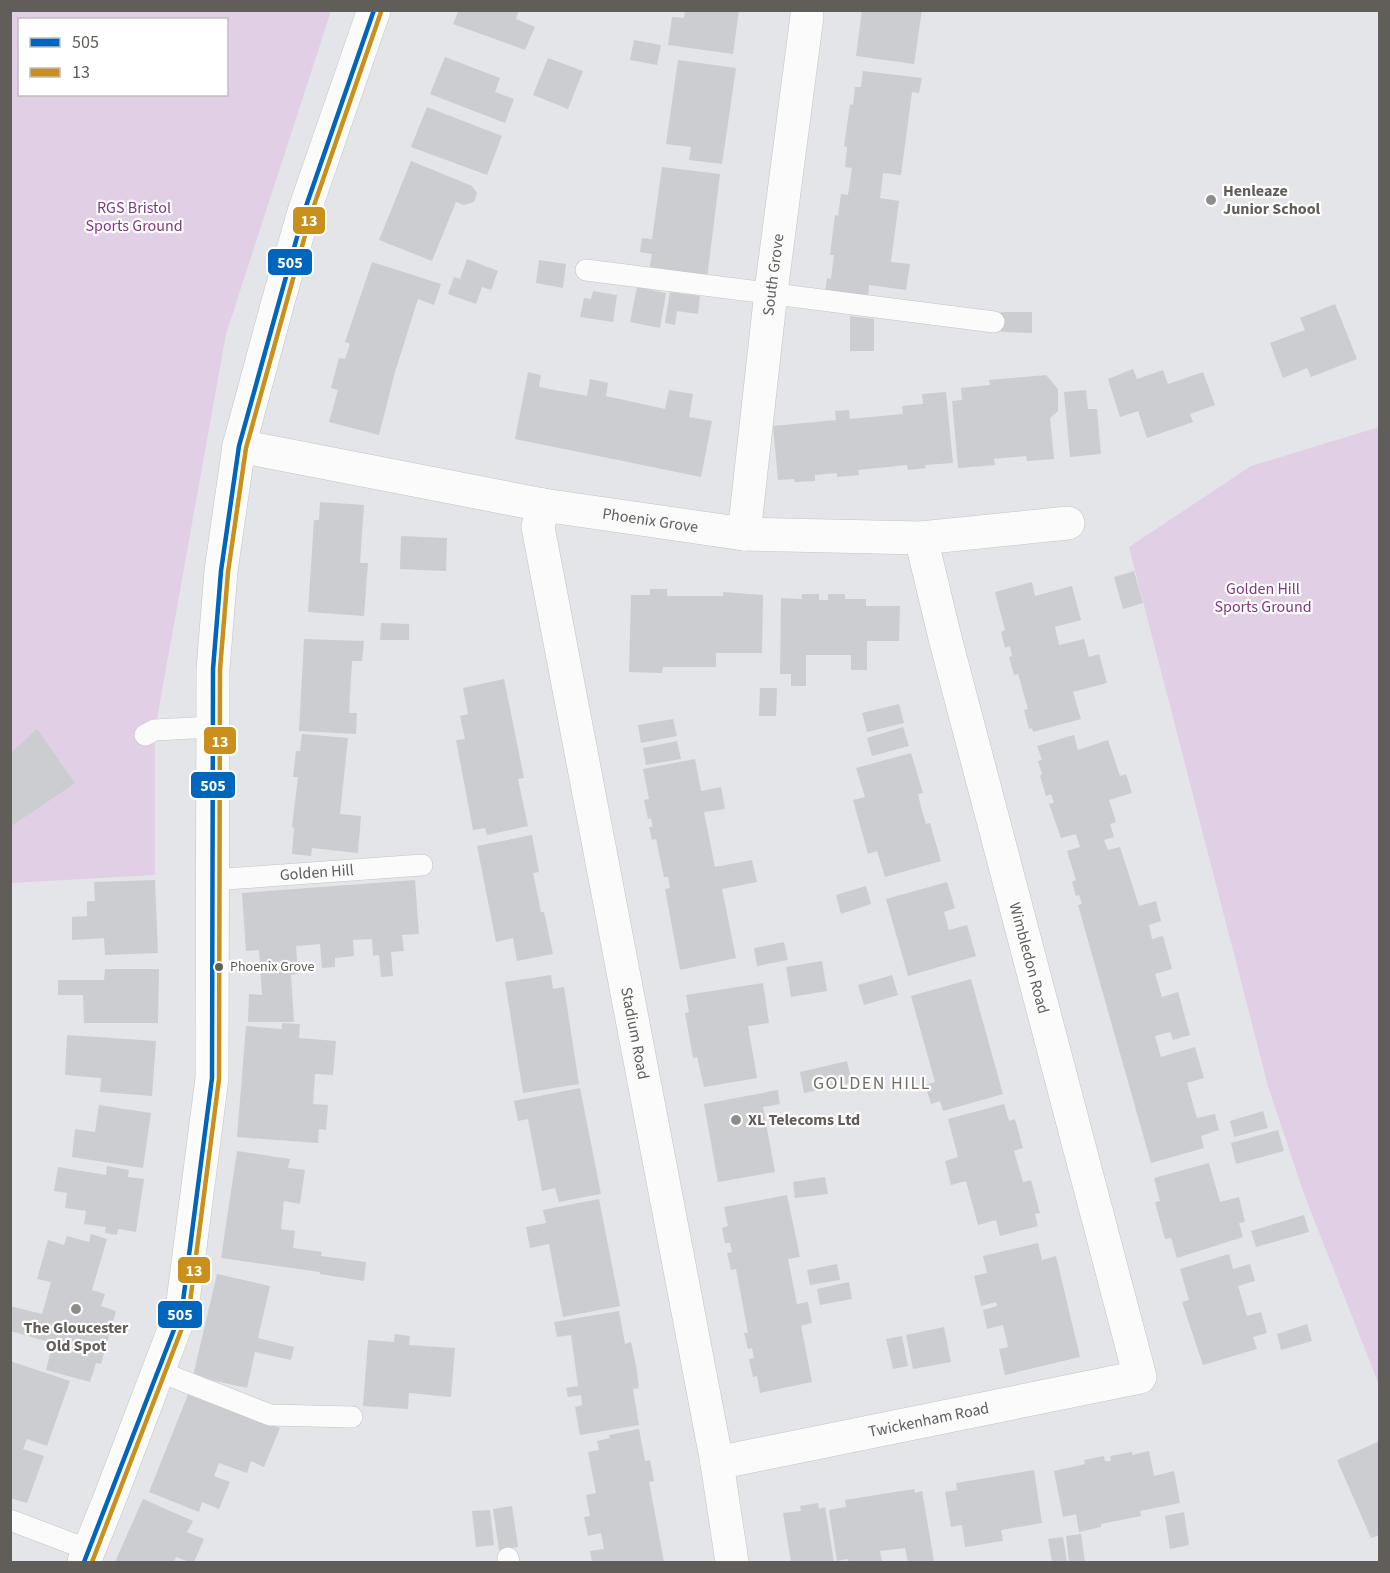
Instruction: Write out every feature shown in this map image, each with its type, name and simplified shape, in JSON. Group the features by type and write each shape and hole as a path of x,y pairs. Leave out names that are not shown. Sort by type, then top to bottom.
{"street":[{"path":"87,1556 182,1309 212,1078 213,669 221,571 239,447 304,212 374,10"},
{"name":"South Grove","path":"744,534 771,292 807,16"},
{"name":"Phoenix Grove","path":"239,447 543,506 744,534 921,538 1068,523"},
{"name":"Stadium Road","path":"543,506 538,527 717,1463 732,1563"},
{"name":"Wimbledon Road","path":"921,538 954,673 1140,1377"},
{"name":"Twickenham Road","path":"717,1463 1140,1377"}],"lane":[{"path":"586,270 994,322"},
{"path":"145,735 155,730 212,726"},
{"name":"Golden Hill","path":"212,880 422,865"},
{"path":"158,1371 270,1415 352,1417"},
{"path":"10,1520 87,1556"}],"green space":[{"name":"RGS Bristol Sports Ground","path":"11,11 331,11 226,334 155,730 155,875 11,883"},
{"name":"Golden Hill Sports Ground","path":"1380,427 1379,1385 1304,1194 1268,1086 1129,547 1251,466"}],"building":[{"path":"459,10 519,10 516,19 535,27 525,50 453,24"},
{"path":"685,10 739,10 733,54 668,45 672,17 684,18"},
{"path":"862,10 922,10 914,64 856,56"},
{"path":"634,40 661,45 657,65 630,60"},
{"path":"445,57 500,78 495,92 514,99 505,123 430,94"},
{"path":"548,58 583,71 568,109 533,95"},
{"path":"678,60 736,68 722,164 689,160 691,147 666,144"},
{"path":"863,71 922,78 919,93 912,92 901,175 883,173 880,198 899,201 891,262 910,264 906,290 869,285 868,298 825,293 827,278 831,279 834,255 830,255 835,215 838,216 841,194 848,195 852,168 845,167 847,147 844,146 850,104 853,105 855,87 861,87"},
{"path":"427,107 502,136 487,175 411,147"},
{"path":"411,161 472,186 477,193 474,202 464,205 456,202 432,261 379,240"},
{"path":"662,167 720,174 707,278 649,270 652,254 640,252 642,238 652,239"},
{"path":"467,259 498,271 491,290 482,287 476,304 448,294 454,277 460,279"},
{"path":"539,260 566,264 563,288 536,283"},
{"path":"372,262 441,284 434,305 418,299 395,372 379,435 329,422 338,390 331,388 339,358 345,359 350,344 345,342"},
{"path":"637,287 666,293 660,328 630,322"},
{"path":"593,291 617,295 613,322 580,317 584,298 591,299"},
{"path":"670,292 700,296 698,314 677,311 675,325 665,323"},
{"path":"1335,304 1357,359 1311,377 1307,368 1283,378 1270,343 1305,330 1300,318"},
{"path":"1001,312 1032,312 1032,333 1001,332"},
{"path":"850,316 874,319 874,351 850,351"},
{"path":"1133,369 1137,379 1163,370 1168,384 1203,372 1215,405 1190,414 1193,422 1147,438 1138,411 1120,417 1108,379"},
{"path":"528,372 541,375 539,387 587,396 590,379 608,383 606,396 665,409 669,390 693,394 689,417 712,421 701,477 515,439"},
{"path":"1046,375 1058,389 1058,411 1050,418 1054,459 1027,461 1026,456 994,459 995,465 958,468 952,401 962,400 961,388 990,385 989,380"},
{"path":"1086,390 1088,409 1097,409 1101,454 1070,457 1064,392"},
{"path":"946,392 953,463 925,465 926,468 908,470 907,465 858,470 859,475 837,477 837,473 815,475 815,481 778,480 773,426 836,420 835,411 849,410 850,419 903,414 902,406 923,404 922,394"},
{"path":"320,502 364,505 360,563 368,563 364,616 308,612 314,520 319,520"},
{"path":"401,536 447,538 446,571 400,569"},
{"path":"1134,571 1143,603 1123,609 1114,577"},
{"path":"1032,582 1035,596 1072,586 1081,620 1055,627 1059,645 1084,639 1089,657 1099,654 1107,683 1073,692 1081,719 1033,732 1032,728 1029,729 1024,710 1028,709 1018,674 1014,675 1009,657 1012,656 1010,646 1005,648 1001,632 1005,630 995,592"},
{"path":"650,589 667,589 667,596 723,596 723,592 763,595 762,653 716,653 716,667 663,667 662,673 629,672 631,595 650,595"},
{"path":"802,594 819,594 819,600 828,600 828,594 845,594 845,599 866,599 866,606 900,606 899,641 867,641 867,670 851,670 851,655 806,655 806,686 791,686 791,674 780,674 781,598 802,599"},
{"path":"381,623 409,624 409,640 380,640"},
{"path":"304,639 364,641 362,661 352,661 349,713 357,713 356,734 299,731"},
{"path":"504,679 524,778 518,779 528,826 487,835 485,828 473,830 456,740 465,739 460,716 468,714 463,688"},
{"path":"760,688 777,688 776,716 759,716"},
{"path":"899,704 904,723 867,732 862,713"},
{"path":"673,719 677,736 641,743 638,725"},
{"path":"903,727 909,746 872,756 867,738"},
{"path":"37,729 75,783 10,827 10,754"},
{"path":"302,734 348,738 340,814 361,816 358,853 312,848 311,856 292,854 294,828 292,827 298,777 293,777 296,751 300,751"},
{"path":"1074,735 1078,750 1108,740 1120,776 1126,774 1132,793 1109,800 1116,822 1110,824 1114,837 1104,840 1108,850 1120,847 1139,906 1156,901 1161,921 1149,925 1152,939 1163,936 1172,969 1155,974 1162,997 1178,992 1190,1035 1173,1040 1170,1032 1155,1036 1161,1057 1195,1047 1204,1078 1187,1083 1197,1118 1215,1114 1219,1130 1201,1136 1204,1148 1151,1163 1078,905 1082,904 1079,895 1076,896 1072,882 1076,880 1067,851 1080,847 1076,834 1061,838 1049,804 1054,803 1051,794 1046,796 1040,776 1042,774 1038,761 1042,760 1037,746"},
{"path":"677,741 681,759 646,765 643,748"},
{"path":"911,753 923,793 918,794 921,807 926,824 930,823 941,861 885,877 877,851 868,854 853,800 865,797 856,768"},
{"path":"695,759 701,791 721,787 725,809 704,812 715,867 752,860 757,882 722,889 736,958 680,970 665,889 670,888 668,877 664,877 656,839 652,840 649,827 652,827 651,818 648,819 644,800 649,799 643,769"},
{"path":"532,835 539,872 533,873 553,954 517,961 513,938 496,942 477,846"},
{"path":"155,880 158,953 105,955 104,938 72,940 72,917 87,916 87,901 95,901 94,882"},
{"path":"415,880 419,934 402,935 404,951 391,952 393,976 381,977 379,955 373,956 372,939 353,940 354,956 335,958 335,967 322,968 320,944 296,946 298,974 291,975 294,1022 248,1022 249,994 262,995 259,950 246,951 242,893"},
{"path":"947,882 955,908 944,912 949,930 967,925 976,956 908,976 886,899"},
{"path":"866,886 871,904 841,914 836,895"},
{"path":"784,942 788,960 757,966 754,948"},
{"path":"822,961 827,991 791,997 786,967"},
{"path":"105,969 159,969 158,1023 84,1023 83,995 58,995 58,980 104,980"},
{"path":"551,975 553,989 564,987 579,1084 523,1093 505,982"},
{"path":"892,975 898,995 864,1005 858,985"},
{"path":"971,979 1003,1094 943,1111 940,1101 931,1104 925,1085 935,1082 911,996"},
{"path":"763,983 769,1023 748,1026 757,1078 704,1087 697,1057 693,1058 685,1013 689,1012 686,995"},
{"path":"282,1023 300,1024 299,1038 336,1041 333,1075 315,1074 313,1104 328,1105 326,1130 319,1129 318,1143 237,1137 246,1026 282,1029"},
{"path":"67,1035 156,1041 152,1096 100,1092 101,1078 65,1075"},
{"path":"847,1061 852,1083 804,1093 800,1072"},
{"path":"580,1088 601,1194 559,1202 555,1188 542,1191 528,1119 518,1121 514,1101"},
{"path":"778,1090 780,1104 763,1107 775,1172 718,1182 704,1104"},
{"path":"1004,1104 1009,1121 1015,1119 1023,1148 1014,1151 1023,1182 1031,1180 1040,1213 1035,1214 1038,1226 1000,1236 996,1220 978,1225 966,1181 951,1185 945,1161 958,1157 948,1119"},
{"path":"99,1105 151,1113 143,1168 72,1157 75,1129 95,1132"},
{"path":"1263,1111 1268,1128 1234,1137 1230,1121"},
{"path":"1278,1130 1284,1151 1236,1164 1231,1143"},
{"path":"237,1151 290,1159 288,1168 305,1170 300,1204 284,1201 281,1229 295,1231 293,1248 322,1252 321,1256 366,1262 364,1281 320,1274 320,1272 221,1258"},
{"path":"1209,1163 1220,1202 1239,1197 1245,1222 1239,1223 1243,1237 1177,1258 1171,1238 1165,1239 1155,1202 1160,1201 1154,1178"},
{"path":"107,1166 129,1170 128,1177 144,1179 136,1232 118,1229 117,1235 105,1233 106,1227 84,1224 86,1211 65,1208 67,1193 54,1191 58,1167 106,1175"},
{"path":"825,1177 828,1194 795,1198 793,1182"},
{"path":"787,1195 800,1257 788,1259 797,1304 808,1302 812,1323 801,1326 812,1382 760,1393 757,1376 753,1377 749,1359 754,1358 752,1348 748,1349 744,1333 748,1333 736,1269 731,1270 727,1253 732,1252 730,1243 725,1243 722,1228 728,1226 724,1207"},
{"path":"599,1199 620,1306 563,1317 549,1244 530,1248 526,1227 546,1223 543,1210"},
{"path":"1304,1215 1309,1232 1256,1247 1251,1231"},
{"name":"The Gloucester Old Spot","path":"91,1234 107,1239 92,1290 105,1294 101,1306 116,1311 101,1364 96,1363 90,1382 46,1370 53,1343 10,1331 10,1306 42,1314 51,1282 37,1279 48,1240 64,1245 67,1236 89,1242"},
{"path":"1038,1243 1042,1260 1056,1256 1080,1357 1005,1375 999,1349 1008,1347 1003,1325 987,1329 983,1310 997,1306 996,1302 981,1306 974,1276 987,1273 983,1256"},
{"path":"1229,1254 1233,1269 1250,1264 1255,1281 1238,1286 1247,1316 1261,1312 1267,1333 1253,1337 1257,1349 1203,1365 1182,1302 1189,1300 1180,1269"},
{"path":"837,1264 840,1280 810,1285 807,1270"},
{"path":"217,1274 270,1286 258,1338 294,1347 291,1360 255,1352 247,1388 193,1376"},
{"path":"849,1282 852,1299 820,1305 817,1289"},
{"path":"619,1311 625,1344 631,1342 636,1365 639,1388 633,1389 639,1425 580,1435 575,1407 582,1405 581,1395 568,1397 566,1388 578,1386 571,1335 557,1337 554,1322"},
{"path":"1307,1324 1312,1341 1281,1350 1277,1334"},
{"path":"944,1327 951,1362 913,1369 906,1335"},
{"path":"395,1334 410,1336 409,1345 455,1348 451,1397 409,1393 408,1409 363,1406 368,1340 394,1342"},
{"path":"902,1336 908,1366 893,1369 886,1339"},
{"path":"10,1361 70,1381 47,1446 27,1439 23,1449 44,1456 27,1503 10,1498"},
{"path":"189,1392 280,1428 264,1467 251,1461 247,1473 219,1463 214,1476 230,1482 219,1509 202,1502 199,1512 149,1492"},
{"path":"639,1429 645,1461 650,1460 654,1481 649,1482 664,1562 592,1562 590,1551 604,1549 601,1533 588,1536 584,1517 590,1516 586,1495 596,1493 588,1452 599,1450 597,1441 610,1438 609,1435"},
{"path":"1380,1441 1380,1535 1371,1538 1337,1460"},
{"path":"1149,1451 1154,1476 1174,1471 1180,1503 1140,1511 1141,1516 1101,1524 1101,1527 1079,1532 1076,1514 1063,1517 1054,1471 1085,1464 1084,1460 1104,1456 1105,1461 1109,1461 1110,1456 1132,1452 1132,1455"},
{"path":"1034,1470 1042,1523 1001,1530 1003,1541 965,1547 962,1525 951,1527 945,1492 957,1490 956,1483"},
{"path":"914,1489 915,1493 922,1491 934,1561 908,1562 905,1548 880,1551 882,1562 849,1562 848,1559 837,1561 829,1510 846,1507 845,1500"},
{"path":"143,1499 193,1521 187,1532 204,1539 194,1562 176,1557 174,1562 115,1562"},
{"path":"818,1503 819,1509 825,1507 834,1562 791,1562 783,1513 801,1511 800,1506"},
{"path":"512,1506 518,1547 499,1550 493,1509"},
{"path":"490,1510 494,1545 476,1547 472,1511"},
{"path":"1184,1512 1189,1545 1170,1549 1165,1516"},
{"path":"1081,1534 1085,1562 1069,1562 1066,1536"},
{"path":"1063,1537 1067,1562 1052,1562 1048,1539"}],"transit line":[{"name":"505","path":"84,1562 182,1309 212,1078 213,669 221,571 239,446 304,212 374,10"},
{"name":"13","path":"92,1562 189,1310 219,1079 220,669 228,572 246,448 311,214 381,12"}],"place":[{"name":"Henleaze Junior School","path":"1211,200"},
{"name":"Phoenix Grove","path":"219,967"},
{"name":"XL Telecoms Ltd","path":"736,1120"},
{"name":"The Gloucester Old Spot","path":"76,1309"}],"district":[{"name":"GOLDEN HILL","path":"872,1083"}]}
